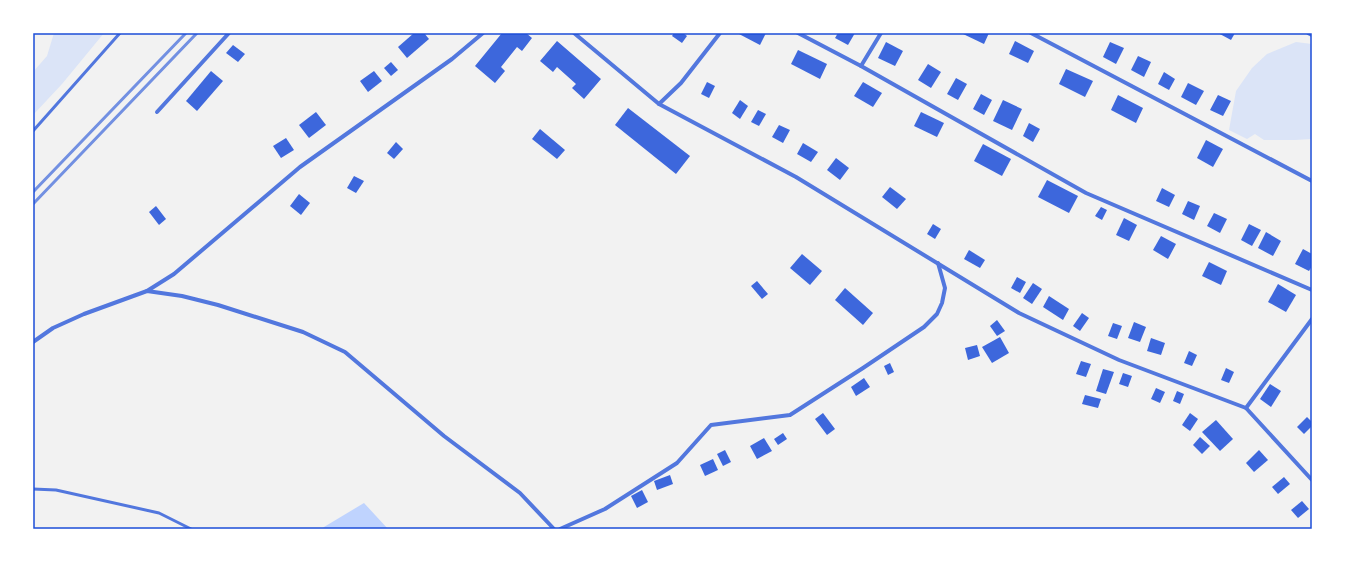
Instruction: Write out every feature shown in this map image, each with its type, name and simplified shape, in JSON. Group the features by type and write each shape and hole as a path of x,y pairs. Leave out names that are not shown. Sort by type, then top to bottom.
{"street":[{"path":"157,112 230,33"},
{"path":"33,342 53,328 84,314 147,291 174,274 300,167 452,59 483,33"},
{"path":"574,33 659,104 796,177 1019,313 1118,360 1246,408 1312,480"},
{"path":"659,104 681,83 720,33"},
{"path":"798,33 861,66 1086,193 1312,290"},
{"path":"861,66 881,33"},
{"path":"1031,33 1312,181"},
{"path":"1308,33 1312,35"},
{"path":"560,529 605,509 677,463 711,425 790,415 924,327 937,314 942,302 944,288 938,263"},
{"path":"147,291 182,296 218,305 303,332 345,352 444,436 520,493 554,529"},
{"path":"1246,408 1312,319"}],"lane":[{"path":"33,131 120,33"},
{"path":"33,489 56,490 159,513 191,529"}],"shaded area":[{"path":"54,33 104,33 62,84 33,115 33,72 47,56"},
{"path":"1296,42 1312,44 1312,139 1264,140 1255,134 1247,139 1229,130 1236,91 1252,68 1267,54"}],"water":[{"path":"364,503 388,529 322,529 324,527"}],"building":[{"path":"414,33 424,33 429,39 407,58 398,47"},
{"path":"502,33 526,33 532,38 522,51 517,47 501,67 505,71 495,83 475,66"},
{"path":"674,33 683,33 687,36 682,43 672,36"},
{"path":"766,33 760,45 739,34"},
{"path":"838,33 855,33 848,45 835,38"},
{"path":"961,33 989,33 984,44"},
{"path":"1218,33 1235,33 1231,40"},
{"path":"557,41 601,79 584,99 572,88 576,84 557,67 553,72 540,61"},
{"path":"1015,41 1034,51 1028,63 1009,54"},
{"path":"886,42 903,51 895,66 878,58"},
{"path":"1110,42 1124,48 1116,64 1103,57"},
{"path":"233,45 245,54 238,62 226,53"},
{"path":"798,50 827,64 820,79 791,64"},
{"path":"1138,56 1151,62 1144,77 1131,70"},
{"path":"391,62 398,70 391,76 384,68"},
{"path":"928,64 941,72 931,88 918,80"},
{"path":"1066,69 1093,81 1085,97 1059,84"},
{"path":"211,71 223,81 197,111 186,101"},
{"path":"374,71 382,81 368,92 360,81"},
{"path":"1164,72 1175,79 1169,90 1158,84"},
{"path":"956,78 967,84 958,100 947,94"},
{"path":"707,82 715,86 709,98 701,94"},
{"path":"863,82 882,93 873,107 854,96"},
{"path":"1188,83 1204,91 1196,105 1181,97"},
{"path":"981,94 992,100 984,115 973,109"},
{"path":"1118,95 1143,108 1136,123 1111,110"},
{"path":"1218,95 1231,101 1223,116 1210,110"},
{"path":"740,100 748,106 740,119 732,113"},
{"path":"1003,100 1022,109 1012,130 993,121"},
{"path":"628,108 690,156 676,174 615,125"},
{"path":"758,110 766,114 759,126 751,122"},
{"path":"316,112 326,125 309,138 299,125"},
{"path":"921,112 944,123 937,137 914,126"},
{"path":"1029,123 1040,129 1033,142 1023,136"},
{"path":"779,125 790,130 783,143 772,137"},
{"path":"540,129 565,150 557,159 532,139"},
{"path":"286,138 294,150 281,158 273,146"},
{"path":"1206,140 1223,149 1213,167 1197,158"},
{"path":"396,142 403,149 394,159 387,153"},
{"path":"803,143 818,152 811,162 797,154"},
{"path":"983,144 1011,159 1002,176 974,161"},
{"path":"836,158 849,168 840,180 827,170"},
{"path":"354,176 364,181 356,193 347,188"},
{"path":"1047,180 1078,196 1069,213 1038,197"},
{"path":"890,187 906,199 897,209 882,197"},
{"path":"1162,188 1175,195 1169,207 1156,201"},
{"path":"299,194 310,203 301,215 290,206"},
{"path":"1188,201 1200,206 1194,220 1182,214"},
{"path":"156,206 166,219 159,225 149,212"},
{"path":"1101,207 1107,210 1102,220 1095,216"},
{"path":"1214,213 1227,219 1220,233 1207,226"},
{"path":"1124,218 1137,225 1129,241 1116,235"},
{"path":"933,224 941,229 935,239 927,234"},
{"path":"1249,224 1261,230 1252,246 1241,240"},
{"path":"1266,232 1281,241 1273,256 1258,248"},
{"path":"1161,236 1176,244 1168,259 1153,250"},
{"path":"1303,249 1312,254 1312,266 1309,271 1295,264"},
{"path":"969,250 985,260 980,268 964,259"},
{"path":"802,254 822,271 810,285 790,268"},
{"path":"1209,262 1227,271 1221,285 1202,276"},
{"path":"1017,277 1026,282 1020,293 1011,288"},
{"path":"757,281 768,294 762,299 751,286"},
{"path":"1033,283 1042,289 1032,304 1023,298"},
{"path":"1278,284 1296,295 1286,312 1268,302"},
{"path":"845,288 873,313 863,325 835,300"},
{"path":"1049,296 1069,309 1063,320 1043,307"},
{"path":"1082,313 1089,318 1080,331 1073,326"},
{"path":"997,320 1005,331 997,336 990,326"},
{"path":"1134,322 1146,327 1140,342 1128,338"},
{"path":"1113,323 1122,326 1117,339 1108,336"},
{"path":"1000,337 1009,353 992,363 982,347"},
{"path":"1151,338 1165,343 1161,355 1147,351"},
{"path":"977,345 980,356 968,360 965,348"},
{"path":"1189,351 1197,355 1192,366 1184,363"},
{"path":"1081,361 1091,364 1086,377 1076,374"},
{"path":"890,363 894,372 888,375 884,366"},
{"path":"1226,368 1234,372 1229,383 1221,380"},
{"path":"1103,369 1114,372 1106,394 1096,391"},
{"path":"1123,373 1132,376 1128,387 1119,384"},
{"path":"864,378 870,387 856,396 851,387"},
{"path":"1270,384 1281,391 1271,407 1260,399"},
{"path":"1156,388 1165,392 1160,403 1151,399"},
{"path":"1177,391 1184,394 1180,404 1173,401"},
{"path":"1085,395 1101,399 1098,408 1082,404"},
{"path":"823,413 835,429 827,435 815,419"},
{"path":"1190,413 1198,419 1190,431 1182,425"},
{"path":"1307,417 1312,422 1312,426 1304,434 1297,427"},
{"path":"1216,420 1233,439 1220,451 1202,432"},
{"path":"783,433 787,439 778,445 774,439"},
{"path":"1200,437 1210,446 1202,454 1193,445"},
{"path":"764,438 772,451 757,459 750,446"},
{"path":"725,450 731,462 723,466 717,454"},
{"path":"1259,450 1268,460 1254,472 1246,463"},
{"path":"713,459 718,470 705,476 700,465"},
{"path":"670,475 673,484 657,490 654,481"},
{"path":"1284,477 1290,484 1278,494 1272,487"},
{"path":"642,490 648,502 637,508 631,496"},
{"path":"1302,501 1309,509 1298,518 1291,510"}],"railway":[{"path":"33,192 186,33"},
{"path":"33,204 197,33"}]}
